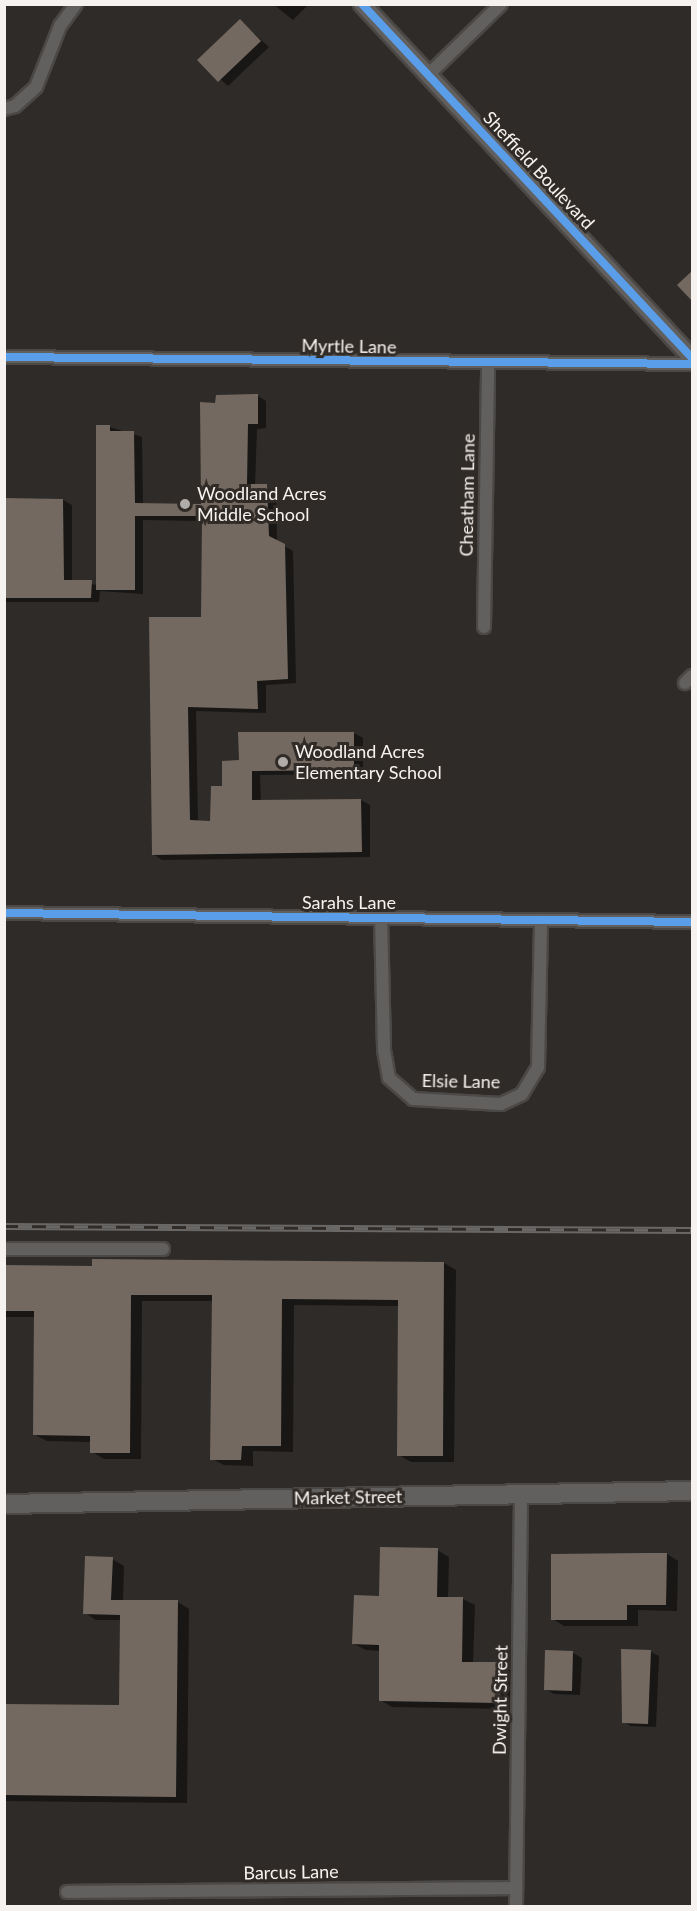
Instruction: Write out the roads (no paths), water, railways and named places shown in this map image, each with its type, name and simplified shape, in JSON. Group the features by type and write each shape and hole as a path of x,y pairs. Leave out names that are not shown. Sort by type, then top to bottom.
{"main road":[{"name":"Market Street","path":"4,1504 693,1491"}],"street":[{"path":"4,109 15,106 36,87 60,26 76,4"},
{"name":"Sheffield Boulevard","path":"362,4 693,357"},
{"path":"429,74 501,4"},
{"name":"Myrtle Lane","path":"4,357 693,364"},
{"name":"Cheatham Lane","path":"484,627 488,363"},
{"name":"Sarahs Lane","path":"4,913 381,916 693,922"},
{"name":"Elsie Lane","path":"381,916 384,1050 389,1078 413,1099 501,1104 522,1094 538,1067 542,920"},
{"path":"4,1249 164,1250"},
{"name":"Dwight Street","path":"516,1906 521,1494"},
{"name":"Barcus Lane","path":"67,1892 516,1888"}],"railway":[{"path":"4,1226 692,1230"}],"place":[{"name":"Woodland Acres Middle School","path":"185,504"},
{"name":"Woodland Acres Elementary School","path":"283,762"}]}
